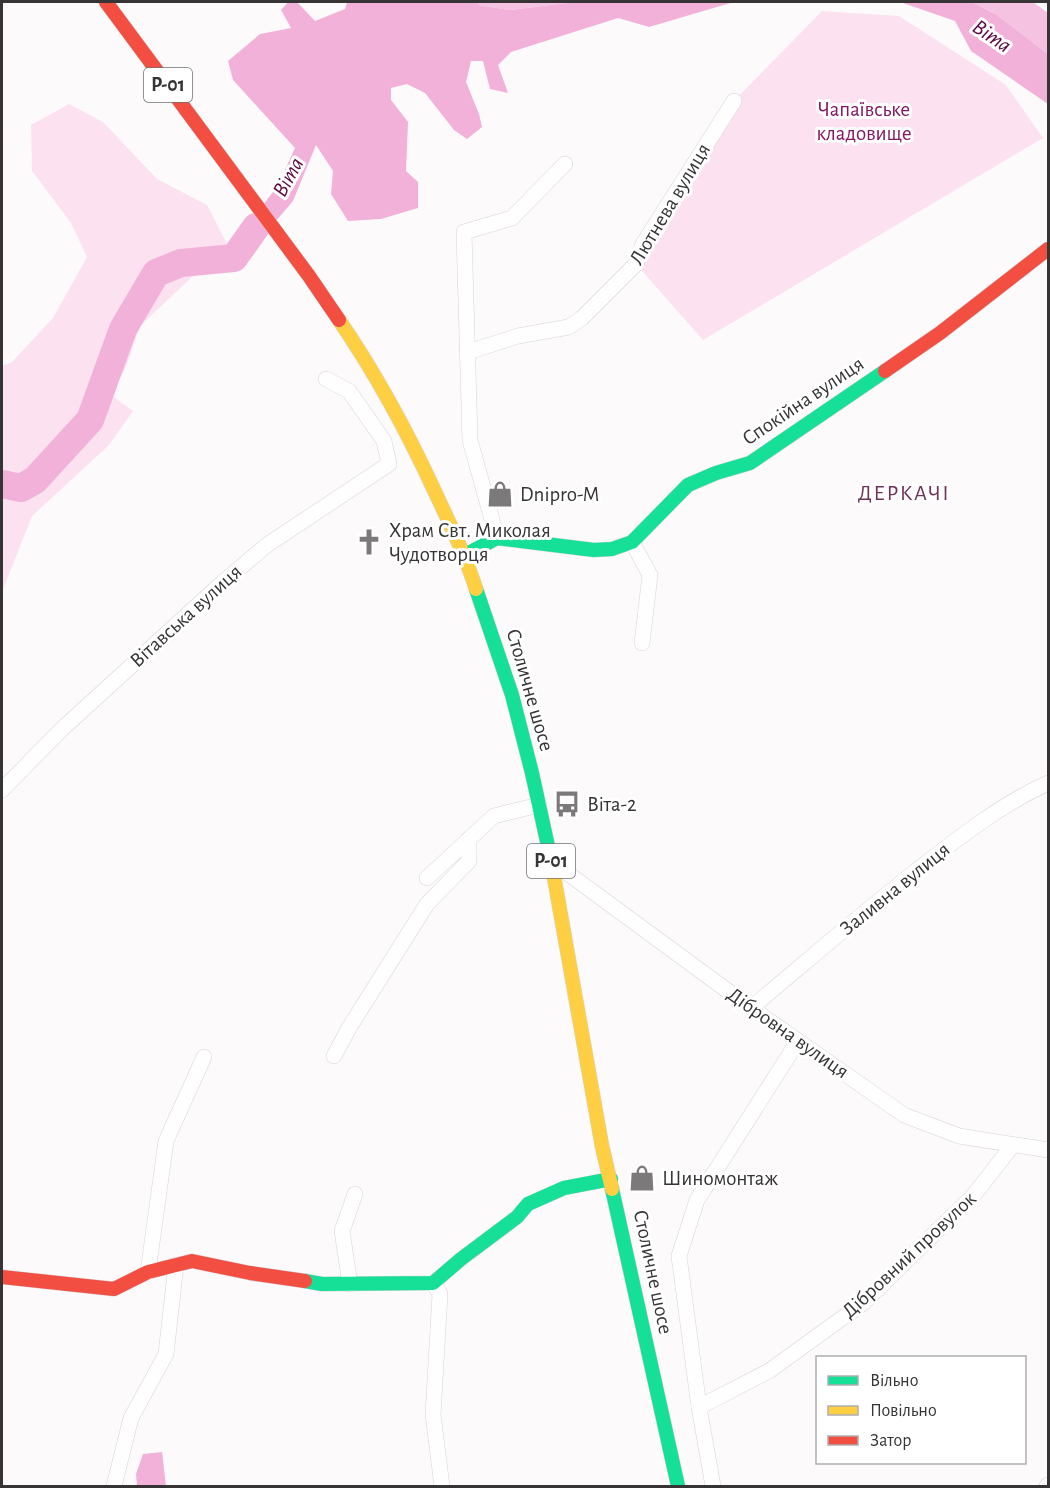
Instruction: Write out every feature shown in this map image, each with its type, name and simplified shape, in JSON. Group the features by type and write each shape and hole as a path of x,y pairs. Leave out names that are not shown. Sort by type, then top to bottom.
{"main road":[{"name":"Столичне шосе","path":"106,2 309,276 368,362 407,431 465,555 512,695 539,805 602,1146 678,1486"},
{"name":"Спокійна вулиця","path":"632,542 688,485 717,473 750,464 940,333 1048,249"},
{"path":"465,555 497,538 594,550 612,549 632,542"},
{"path":"2,1277 114,1289 148,1272 192,1261 322,1284 433,1283 517,1216 528,1204 564,1188 611,1179"}],"street":[{"name":"Лютнева вулиця","path":"468,352 518,336 569,327 582,318 636,264 644,244 734,101"},
{"path":"497,538 470,440 464,232 512,218 565,164"},
{"name":"Вітавська вулиця","path":"2,790 62,729 222,582 267,545 389,464 384,441 349,391 326,379"},
{"path":"632,542 650,575 642,643"},
{"name":"Заливна вулиця","path":"751,1008 863,913 963,834 1048,783"},
{"path":"427,878 494,816 539,805"},
{"path":"334,1056 349,1028 427,904 469,861 469,839"},
{"name":"Дібровна вулиця","path":"551,861 751,1008 904,1115 959,1136 1048,1150"},
{"path":"713,1486 699,1407 679,1256 697,1200 798,1041"},
{"path":"148,1272 166,1142 204,1057"},
{"name":"Дібровний провулок","path":"699,1407 769,1371 863,1303 973,1196 1014,1145"},
{"path":"350,1284 342,1231 355,1194"},
{"path":"114,1486 131,1418 166,1354 176,1265"},
{"path":"433,1283 440,1294 433,1415 442,1486"}],"green space":[{"name":"Чапаївське кладовище","path":"822,11 899,16 1006,85 1043,138 703,340 636,264 734,101"},
{"path":"69,104 103,122 157,179 207,205 238,265 194,275 140,326 126,367 111,395 133,411 109,445 32,516 2,592 2,366 12,362 53,318 87,257 71,223 32,171 31,125"}],"shaded area":[{"path":"478,2 575,2 510,10 478,5"},
{"path":"972,2 1033,2 1048,13 1048,54 997,15"}],"water":[{"path":"288,2 297,2 315,21 345,9 347,2 478,2 478,5 510,10 575,2 734,2 649,27 618,18 511,52 498,65 508,93 490,89 483,61 471,61 466,82 482,127 467,139 454,130 425,93 407,84 391,88 391,100 408,122 406,171 418,182 418,208 381,219 348,221 331,194 333,171 316,145 293,201 238,265 231,248 278,185 295,148 233,80 228,61 260,34 291,28 281,10"},
{"path":"900,2 972,2 997,15 1048,54 1048,104 971,51 955,21"},
{"path":"162,1452 166,1486 137,1486 136,1474 143,1454"}],"waterway":[{"name":"Віта","path":"2,484 21,488 35,480 90,420 123,329 156,273 181,263 234,258 256,227"}],"traffic: fast":[{"path":"465,555 497,538 594,550 612,549 632,542 688,485 716,473 750,463 885,371"},
{"path":"476,589 512,695 551,860"},
{"path":"305,1281 322,1284 433,1283 517,1217 528,1204 564,1188 611,1179"},
{"path":"612,1189 678,1486"}],"traffic: slow":[{"path":"339,320 378,382 413,447 457,540 476,589"},
{"path":"551,860 602,1146 612,1189"}],"traffic: jam":[{"path":"106,2 309,276 339,320"},
{"path":"885,371 940,333 1048,249"},
{"path":"2,1277 114,1289 148,1272 192,1261 305,1281"}],"place":[{"name":"Dnipro-M","path":"500,494"},
{"name":"Храм Свт. Миколая Чудотворця","path":"369,542"},
{"name":"Віта-2","path":"567,804"},
{"name":"Шиномонтаж","path":"642,1178"}],"district":[{"name":"ДЕРКАЧІ","path":"904,493"}]}
